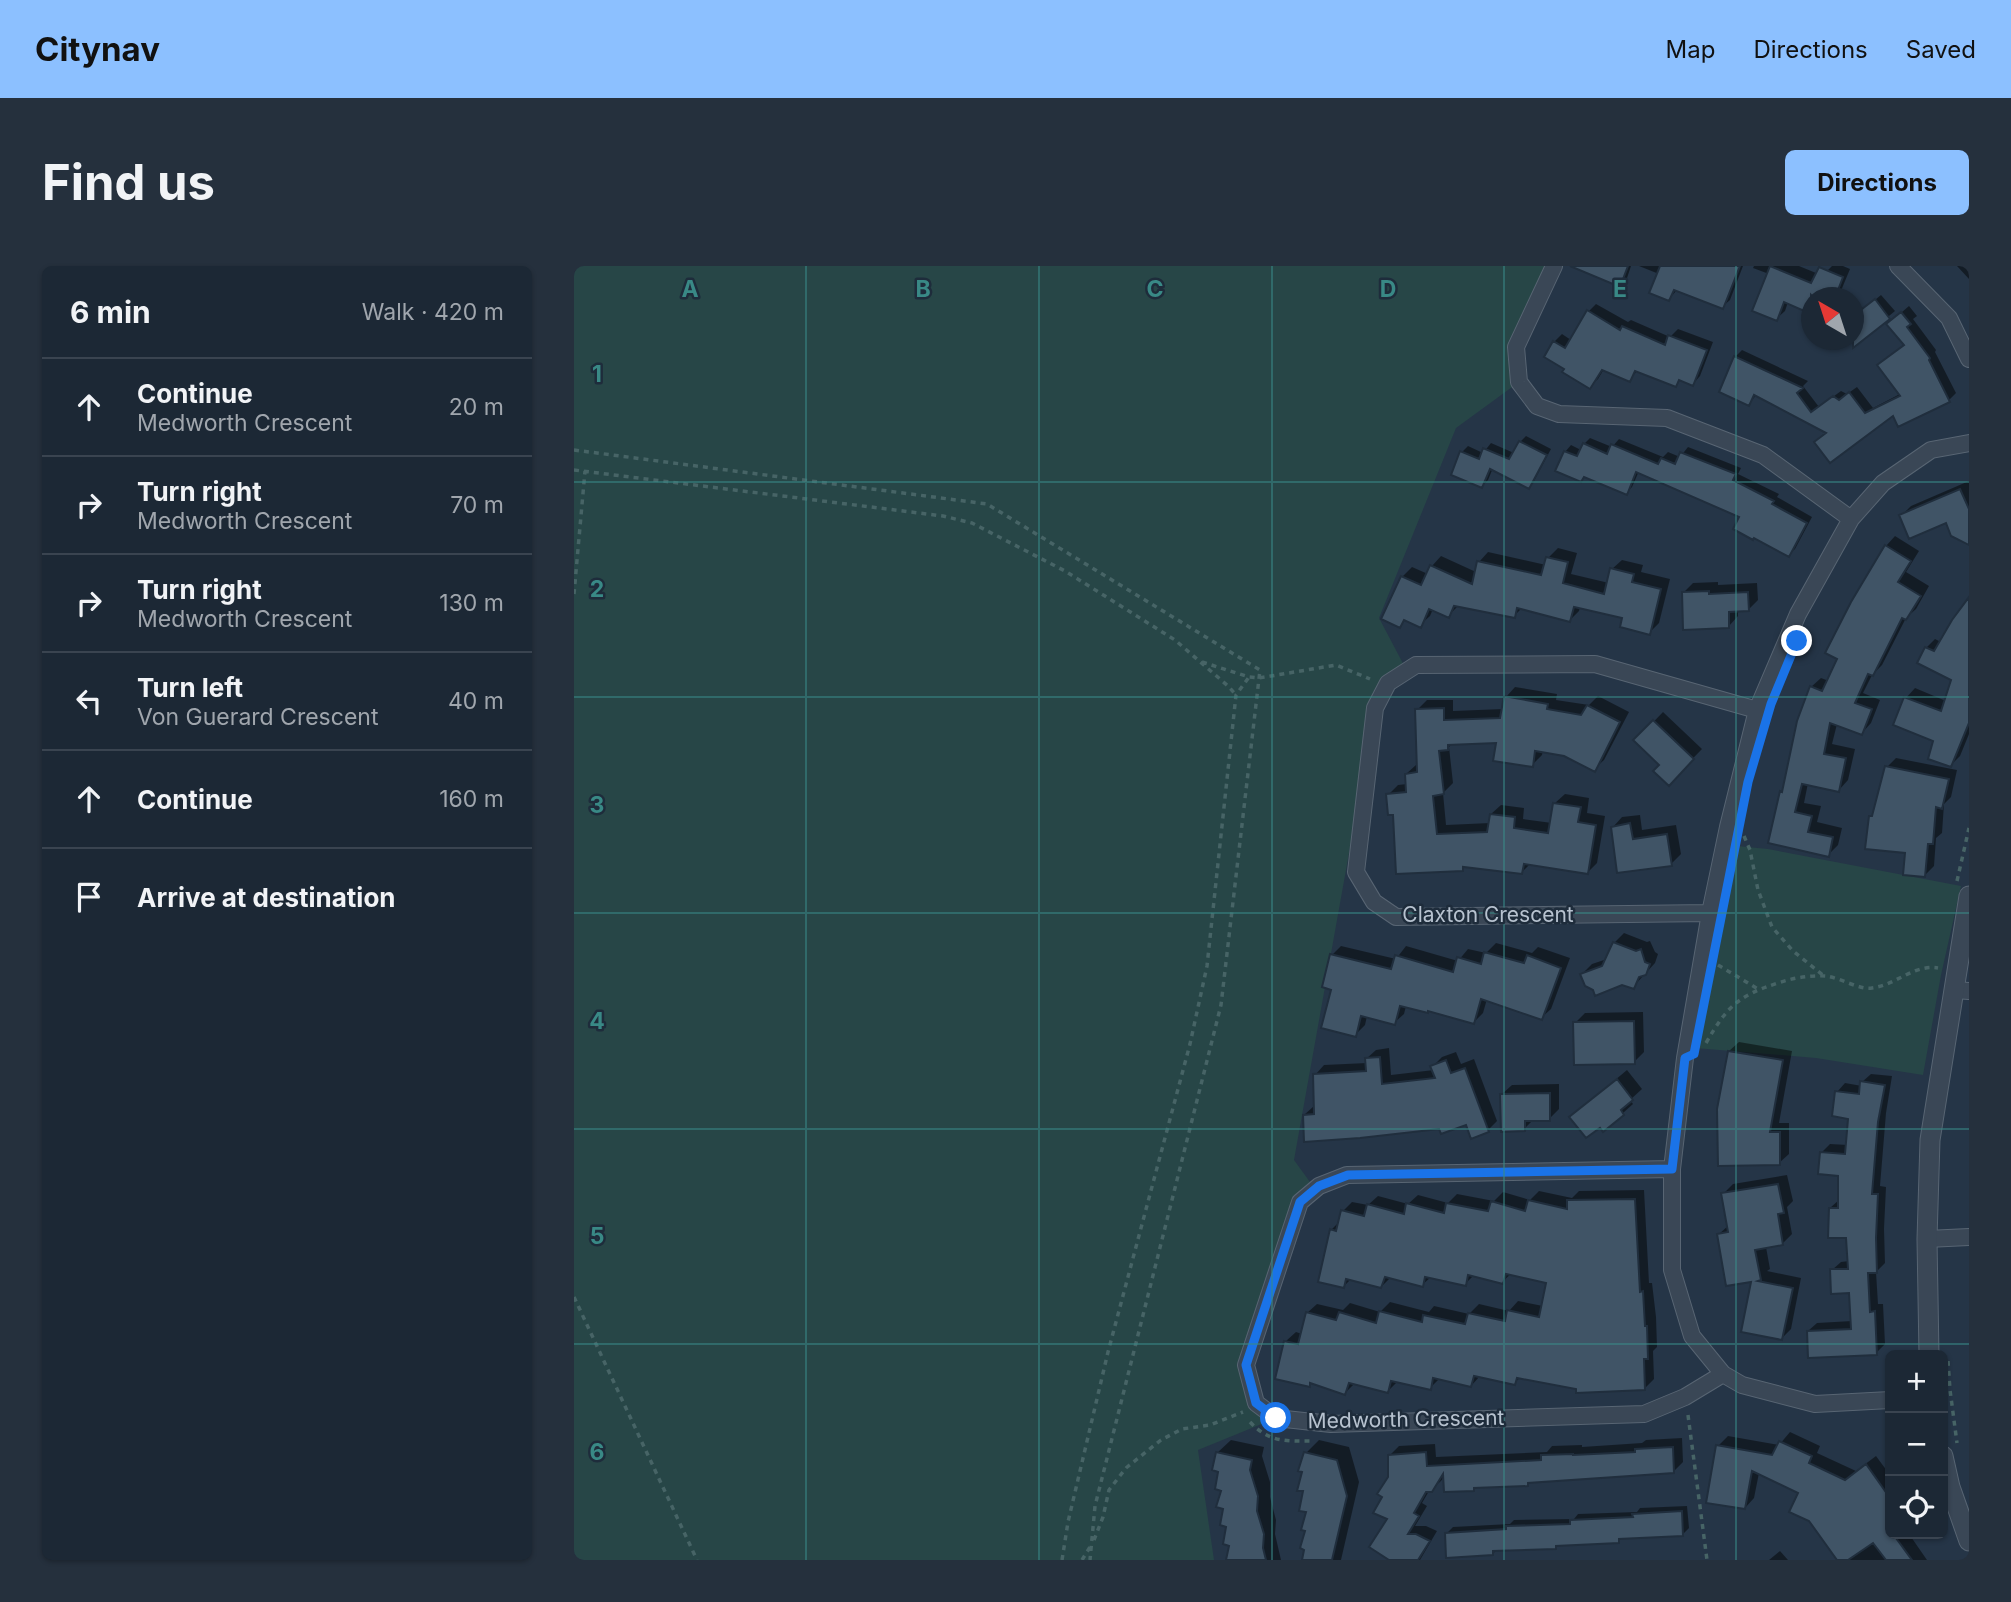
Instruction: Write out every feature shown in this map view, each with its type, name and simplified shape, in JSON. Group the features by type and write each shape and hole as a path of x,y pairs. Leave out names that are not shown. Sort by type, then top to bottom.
{"street":[{"path":"1554,266 1516,347 1519,382 1537,406 1559,414 1667,418 1763,455 1851,519"},
{"path":"1898,266 1949,318 1969,359"},
{"path":"1885,1400 1815,1404 1742,1385 1723,1374 1692,1336 1672,1270 1672,1169 1685,1058 1710,913 1727,827 1757,710 1798,614 1851,519 1882,483 1931,450 1969,443"},
{"path":"1386,688 1416,665 1595,664 1757,710"},
{"name":"Claxton Crescent","path":"1386,688 1375,708 1356,872 1374,902 1395,917 1710,913"},
{"path":"1929,1350 1927,1239 1930,1140 1962,991 1969,896"},
{"name":"Medworth Crescent","path":"1672,1169 1348,1175 1319,1186 1300,1202 1246,1365 1256,1403 1276,1418 1331,1424 1644,1414 1685,1397 1723,1374"},
{"path":"1927,1239 1969,1237"},
{"path":"1948,1476 1968,1537"}],"path":[{"path":"574,450 987,503 1260,670 1221,1006 1095,1506 1090,1560"},
{"path":"574,470 930,514 972,523 1065,571 1175,640 1236,695"},
{"path":"574,594 585,471"},
{"path":"1200,662 1259,678 1336,665 1386,688"},
{"path":"1062,1560 1068,1522 1108,1352 1190,1044 1207,966 1236,695 1249,677"},
{"path":"1727,827 1746,837 1758,890 1772,927 1793,951 1824,976"},
{"path":"1703,959 1732,972 1758,989"},
{"path":"1685,1058 1706,1044 1714,1027 1736,1002 1758,989 1798,977 1824,976 1868,989 1887,984 1922,968 1940,969"},
{"path":"574,1297 697,1560"},
{"path":"1082,1560 1092,1545 1103,1517 1109,1490 1126,1468 1161,1440 1182,1429 1210,1425 1242,1412"},
{"path":"1687,1413 1707,1560"}],"green space":[{"path":"574,266 1554,266 1516,347 1519,382 1456,428 1379,618 1407,671 1375,708 1294,1160 1310,1182 1300,1202 1246,1365 1254,1397 1276,1418 1198,1450 1214,1560 574,1560"},
{"path":"1737,846 1768,849 1961,886 1923,1075 1816,1058 1695,1048"}],"building":[{"path":"1570,266 1628,266 1620,287"},
{"path":"1660,266 1740,266 1723,309 1674,290 1669,301 1649,293"},
{"path":"1770,266 1811,283 1819,267 1843,277 1839,287 1801,287 1801,310 1784,302 1777,321 1752,311"},
{"path":"1875,299 1890,319 1864,339 1864,308"},
{"path":"1587,310 1620,330 1622,326 1665,345 1668,335 1707,350 1693,386 1679,380 1676,387 1635,371 1630,382 1602,370 1590,389 1562,372 1564,369 1544,357 1553,341 1565,348"},
{"path":"1901,312 1911,324 1907,327 1930,358 1950,402 1898,427 1893,416 1830,463 1814,442 1826,433 1754,395 1749,406 1719,392 1734,356 1803,388 1797,393 1811,412 1833,396 1839,400 1849,392 1865,413 1900,396 1877,365 1904,345 1886,324"},
{"path":"1519,441 1547,455 1529,489 1490,469 1482,488 1451,475 1460,451 1479,459 1483,448 1509,459"},
{"path":"1583,443 1607,454 1611,444 1658,464 1661,458 1675,464 1680,452 1736,474 1733,480 1774,501 1772,504 1807,523 1789,557 1733,529 1739,517 1636,472 1627,495 1584,477 1581,482 1555,471 1564,451 1577,456"},
{"path":"1960,489 1969,509 1969,545 1951,536 1946,523 1909,539 1899,515"},
{"path":"1885,545 1911,561 1898,582 1921,596 1906,620 1902,618 1873,676 1868,674 1855,703 1872,709 1862,735 1830,723 1824,754 1846,758 1839,792 1802,784 1795,812 1812,816 1808,832 1833,837 1829,857 1768,843 1797,721 1810,686 1822,691 1837,659 1825,653"},
{"path":"1546,557 1568,562 1563,583 1604,594 1610,568 1634,574 1632,582 1661,589 1650,635 1620,627 1622,618 1574,607 1570,622 1517,608 1515,618 1454,606 1449,618 1429,609 1421,628 1404,620 1400,628 1381,619 1401,576 1421,585 1430,565 1472,584 1477,561 1541,575"},
{"path":"1709,591 1709,594 1748,592 1749,611 1729,612 1729,628 1683,630 1682,592"},
{"path":"1969,597 1969,723 1951,767 1928,759 1933,741 1893,725 1904,697 1941,711 1951,680 1917,663 1925,647 1934,651"},
{"path":"1504,696 1548,704 1547,709 1581,715 1587,705 1620,722 1595,772 1564,756 1535,751 1533,767 1493,761 1496,743 1448,745 1448,750 1439,751 1444,794 1433,796 1437,834 1487,832 1490,814 1515,817 1514,828 1548,833 1553,803 1581,807 1578,822 1596,825 1588,874 1524,864 1522,874 1463,867 1463,871 1396,874 1393,815 1388,815 1386,794 1406,792 1405,774 1417,772 1415,709 1444,708 1444,720 1500,718"},
{"path":"1653,720 1694,759 1669,786 1653,771 1659,765 1633,740"},
{"path":"1885,766 1949,779 1942,809 1936,807 1933,844 1928,844 1925,877 1903,875 1905,853 1865,849 1869,816 1872,816"},
{"path":"1630,823 1633,839 1667,834 1672,866 1617,873 1611,827"},
{"path":"1613,942 1636,951 1641,949 1645,962 1650,964 1646,975 1639,977 1634,989 1622,985 1595,996 1593,990 1585,986 1580,974 1602,966"},
{"path":"1484,952 1524,963 1527,955 1561,968 1542,1020 1481,999 1474,1024 1400,1006 1395,1025 1361,1016 1356,1037 1321,1028 1331,990 1322,987 1330,954 1391,969 1395,955 1453,972 1457,957 1481,964"},
{"path":"1634,1021 1635,1064 1574,1065 1573,1022"},
{"path":"1728,1051 1783,1060 1770,1132 1780,1132 1780,1165 1718,1166 1717,1109"},
{"path":"1380,1057 1382,1084 1435,1078 1430,1066 1446,1060 1451,1073 1465,1068 1489,1132 1471,1139 1466,1125 1441,1134 1439,1129 1304,1142 1303,1115 1314,1114 1313,1074 1366,1071 1365,1058"},
{"path":"1617,1079 1633,1100 1621,1110 1624,1115 1603,1132 1600,1128 1586,1138 1569,1117"},
{"path":"1860,1081 1885,1085 1878,1122 1872,1194 1878,1194 1877,1273 1868,1273 1870,1312 1875,1311 1877,1355 1808,1358 1807,1331 1851,1329 1849,1293 1831,1294 1830,1269 1848,1269 1846,1238 1828,1238 1829,1208 1838,1208 1838,1176 1818,1174 1820,1152 1845,1154 1848,1119 1832,1116 1835,1091 1859,1094"},
{"path":"1550,1093 1550,1121 1525,1121 1525,1131 1501,1132 1500,1094"},
{"path":"1778,1184 1784,1213 1778,1214 1783,1245 1755,1250 1761,1280 1758,1281 1793,1288 1782,1340 1741,1332 1751,1282 1726,1286 1717,1234 1728,1232 1721,1193"},
{"path":"1635,1199 1640,1292 1643,1291 1647,1326 1645,1390 1576,1393 1576,1389 1517,1378 1515,1385 1474,1376 1471,1387 1433,1378 1431,1390 1391,1381 1388,1393 1349,1383 1345,1395 1310,1383 1310,1387 1275,1379 1284,1341 1298,1344 1306,1312 1336,1320 1339,1312 1376,1323 1379,1311 1422,1322 1423,1315 1465,1324 1468,1313 1505,1321 1507,1310 1539,1317 1546,1283 1506,1274 1503,1284 1468,1275 1466,1286 1425,1277 1423,1287 1385,1277 1381,1288 1346,1279 1344,1288 1318,1282 1330,1229 1336,1231 1341,1210 1364,1216 1367,1204 1404,1214 1406,1203 1444,1213 1446,1203 1488,1211 1491,1201 1525,1211 1528,1200 1567,1209 1567,1200"},
{"path":"1779,1441 1812,1456 1809,1463 1845,1480 1866,1464 1885,1491 1885,1539 1897,1539 1912,1560 1886,1560 1873,1543 1848,1560 1837,1560 1809,1521 1789,1512 1798,1493 1752,1471 1745,1509 1706,1503 1716,1445 1772,1455"},
{"path":"1673,1447 1674,1473 1444,1492 1443,1474 1432,1492 1426,1492 1414,1513 1419,1516 1408,1534 1416,1534 1430,1541 1418,1560 1389,1560 1369,1547 1387,1519 1373,1513 1382,1497 1377,1494 1388,1477 1388,1455 1426,1452 1427,1466 1541,1460 1541,1455 1635,1452 1635,1449"},
{"path":"1216,1452 1252,1460 1250,1470 1258,1496 1257,1511 1264,1534 1266,1560 1226,1560 1229,1546 1223,1544 1226,1527 1220,1525 1223,1509 1216,1507 1221,1491 1215,1489 1218,1472 1212,1470"},
{"path":"1304,1452 1337,1460 1347,1496 1332,1560 1302,1560 1304,1550 1300,1548 1305,1531 1301,1530 1306,1512 1299,1511 1303,1491 1297,1491 1302,1472 1298,1471"},
{"path":"1682,1511 1683,1536 1619,1539 1619,1543 1493,1551 1493,1555 1446,1558 1445,1533 1506,1529 1506,1526 1570,1524 1570,1520"}],"route":[{"path":"1276,1418 1256,1403 1246,1365 1300,1202 1319,1186 1348,1175 1672,1169 1685,1058 1694,1054 1748,782 1771,704 1797,641"}]}
